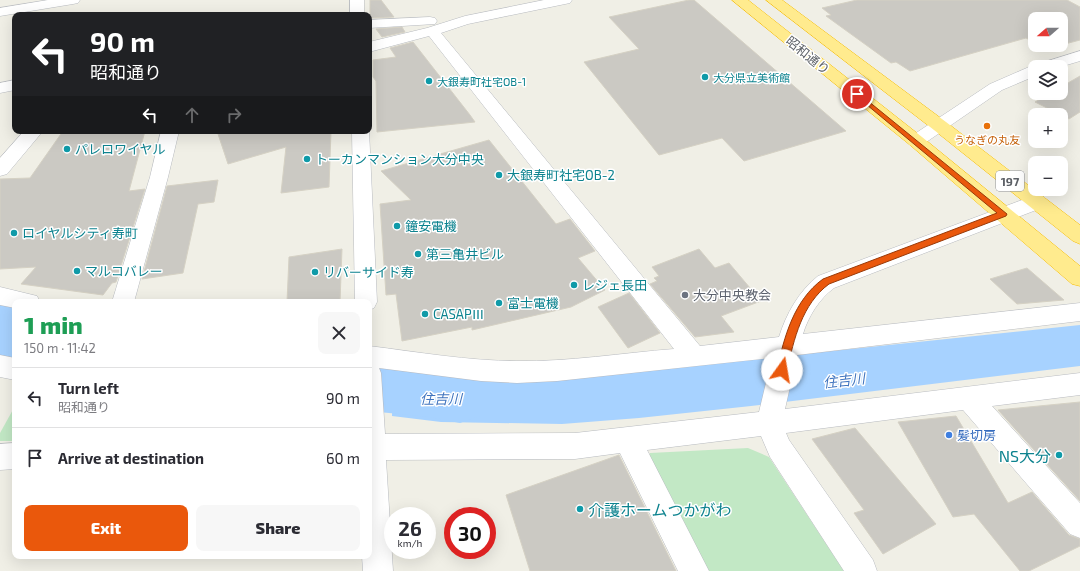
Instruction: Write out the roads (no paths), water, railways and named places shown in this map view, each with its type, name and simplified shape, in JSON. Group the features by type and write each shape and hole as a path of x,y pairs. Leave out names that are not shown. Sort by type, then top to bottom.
{"highway":[{"name":"昭和通り","path":"739,0 916,141 1080,278"},
{"name":"昭和通り","path":"773,0 940,126 1080,236"}],"street":[{"path":"0,12 73,0 70,12"},
{"path":"357,0 357,12"},
{"path":"372,46 432,31 465,20 565,0"},
{"path":"372,24 465,20"},
{"path":"432,31 695,357"},
{"path":"1067,60 1080,56"},
{"path":"916,141 996,87 1028,73"},
{"path":"0,88 12,86"},
{"path":"0,170 31,134"},
{"path":"125,299 159,177 169,134"},
{"path":"361,134 366,299"},
{"path":"862,571 779,448 772,415 786,352 799,314 817,289 826,282 1037,202"},
{"path":"0,296 14,299"},
{"path":"372,356 482,370 517,372 557,370 695,357 786,352 1080,312"},
{"path":"0,366 12,368"},
{"path":"372,430 520,448 574,446 628,441 772,415 966,398 1080,384"},
{"path":"966,398 1080,524"},
{"path":"628,441 694,571"},
{"path":"372,450 378,571"},
{"path":"0,457 12,456"}],"water":[{"path":"0,304 12,306 12,361 0,359"},
{"name":"住吉川","path":"1080,325 1080,366 751,406 639,418 562,424 441,422 392,416 393,369 765,358"}],"waterway":[{"name":"住吉川","path":"372,386 429,392 460,398"}],"place":[{"name":"大分県立美術館","path":"705,77"},
{"name":"大銀寿町社宅OB-1","path":"429,81"},
{"name":"うなぎの丸友","path":"987,126"},
{"name":"パレロワイヤル","path":"67,149"},
{"name":"トーカンマンション大分中央","path":"307,159"},
{"name":"大銀寿町社宅OB-2","path":"499,175"},
{"name":"鐘安電機","path":"397,226"},
{"name":"ロイヤルシティ寿町","path":"14,233"},
{"name":"第三亀井ビル","path":"418,254"},
{"name":"マルコバレー","path":"77,271"},
{"name":"リバーサイド寿","path":"315,272"},
{"name":"レジェ長田","path":"574,285"},
{"name":"大分中央教会","path":"685,295"},
{"name":"富士電機","path":"499,303"},
{"name":"CASAPⅢ","path":"425,314"},
{"name":"髪切房","path":"949,435"},
{"name":"NS大分","path":"1059,455"},
{"name":"介護ホームつかがわ","path":"580,509"}]}
